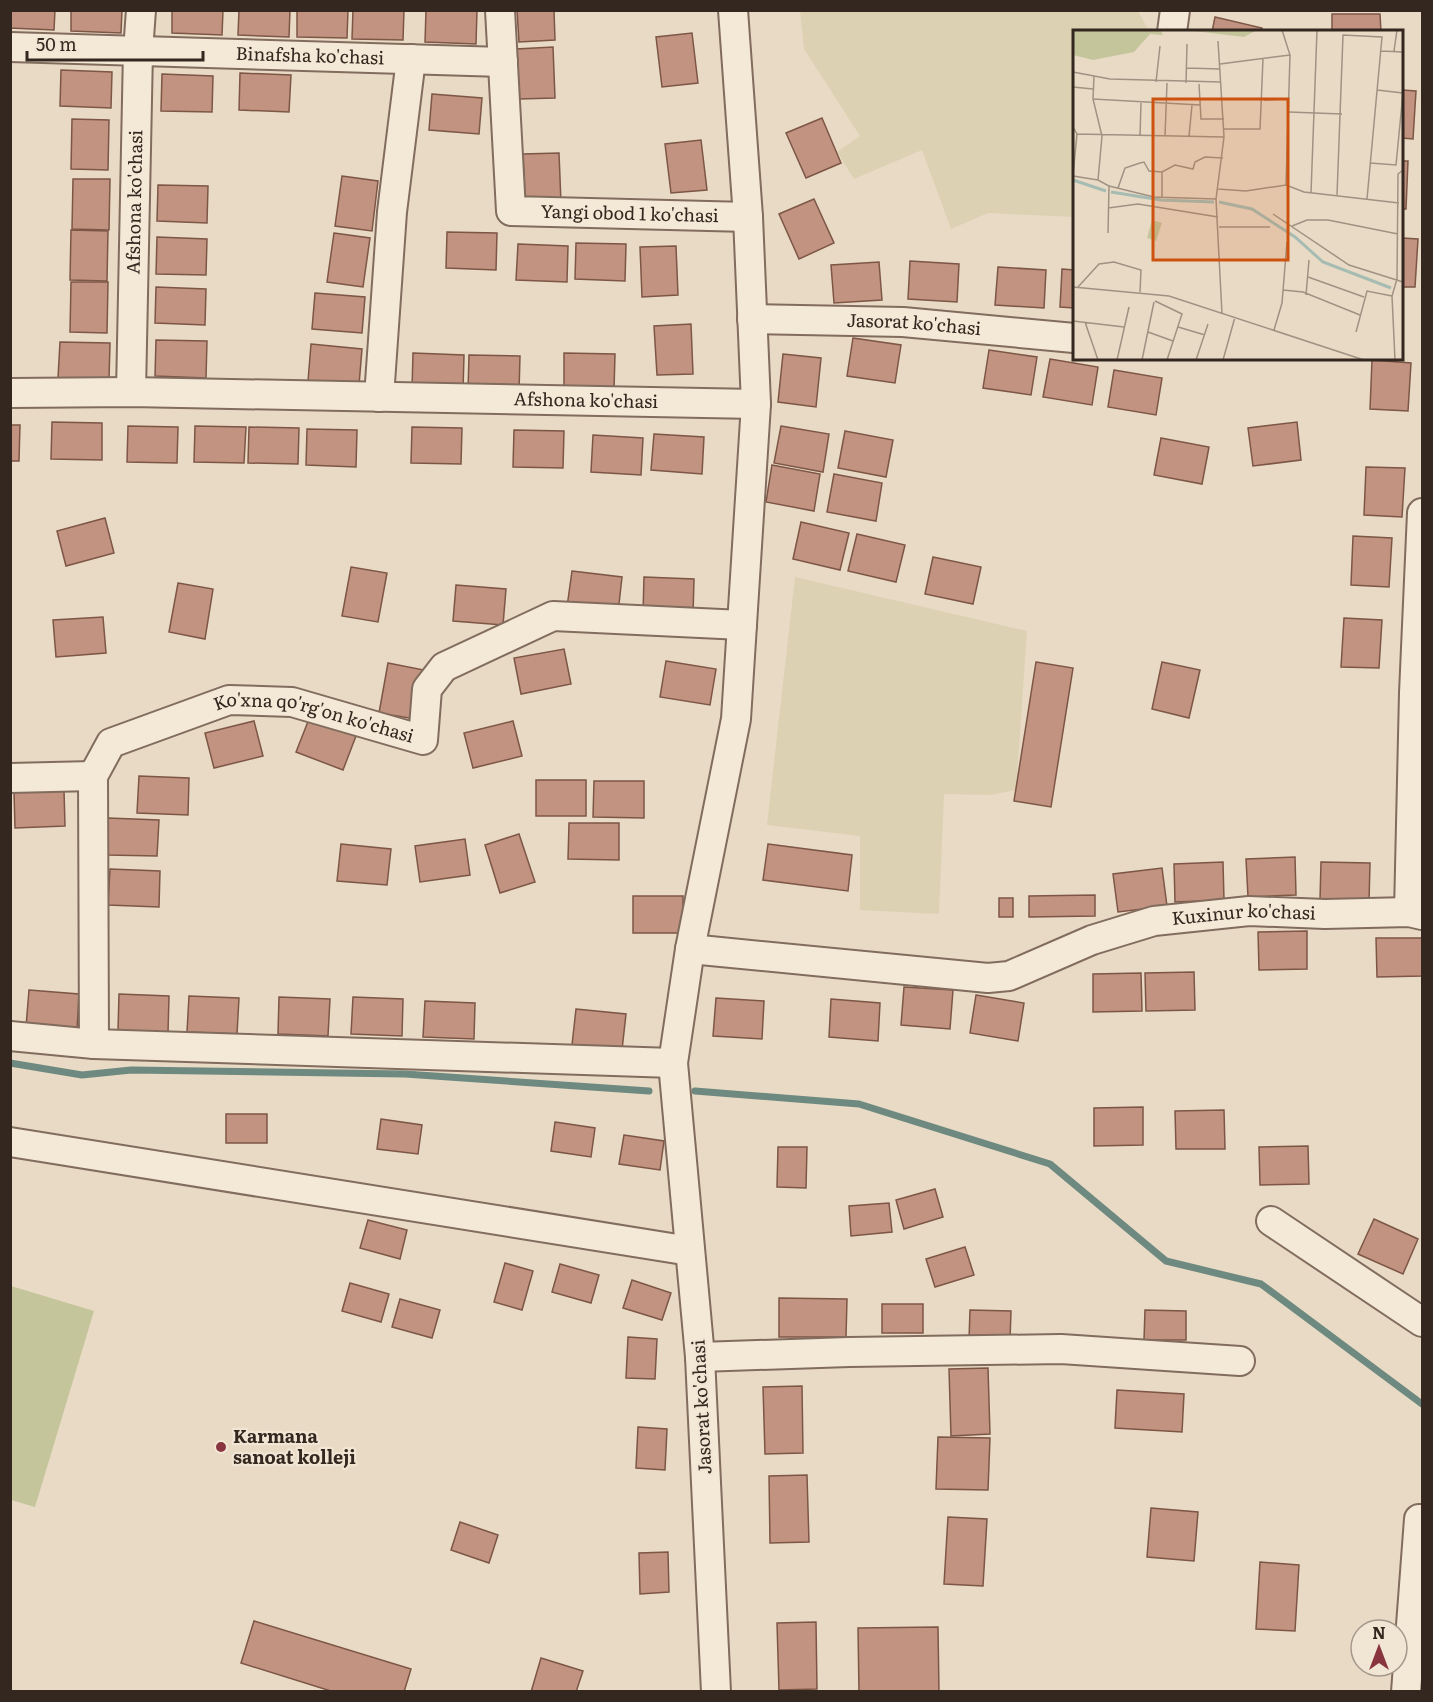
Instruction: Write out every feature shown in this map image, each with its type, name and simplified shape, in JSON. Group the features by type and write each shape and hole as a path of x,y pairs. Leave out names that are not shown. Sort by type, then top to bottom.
{"street":[{"name":"Afshona ko'chasi","path":"131,392 138,51 141,10"},
{"path":"500,10 503,62"},
{"name":"Jasorat ko'chasi","path":"716,1692 700,1357 673,1063 690,949 736,719 756,404 748,217 733,10"},
{"path":"1172,30 1175,10"},
{"name":"Binafsha ko'chasi","path":"10,47 503,62"},
{"path":"379,397 392,212 411,59"},
{"name":"Yangi obod 1 ko'chasi","path":"503,62 511,211 748,217"},
{"name":"Jasorat ko'chasi","path":"752,319 903,322 1073,338"},
{"name":"Afshona ko'chasi","path":"10,393 131,392 756,404"},
{"name":"Kuxinur ko'chasi","path":"690,949 988,978 1010,976 1092,940 1154,921 1249,911 1325,914 1416,913 1414,693 1422,513"},
{"name":"Ko'xna qo'rg'on ko'chasi","path":"94,1044 93,776 111,743 229,700 292,702 423,740 427,689 444,667 553,616 742,625"},
{"path":"10,778 93,776"},
{"path":"10,1036 94,1044 673,1063"},
{"path":"10,1142 690,1251"},
{"path":"1270,1221 1422,1322"},
{"path":"700,1357 1061,1349 1240,1361"},
{"path":"1406,1692 1419,1520"}],"shaded area":[{"path":"800,11 1138,11 1148,30 1073,30 1073,217 988,213 951,229 922,150 854,179 837,152 860,136 804,49"},
{"path":"795,577 1027,631 1016,790 990,795 944,794 939,914 860,910 860,836 767,825"}],"green space":[{"path":"11,1286 94,1311 35,1507 11,1500"}],"building":[{"path":"10,10 55,10 54,30 10,28"},
{"path":"71,10 122,10 121,33 71,31"},
{"path":"172,10 223,10 222,35 172,33"},
{"path":"239,10 290,10 289,37 238,35"},
{"path":"297,10 348,10 347,38 297,37"},
{"path":"353,10 404,10 403,40 352,39"},
{"path":"426,10 477,10 476,44 425,42"},
{"path":"517,10 554,10 555,40 519,42"},
{"path":"1332,14 1380,14 1381,30 1332,30"},
{"path":"1215,17 1262,28 1262,30 1212,30"},
{"path":"692,33 698,83 662,87 656,37"},
{"path":"553,47 555,98 519,99 516,49"},
{"path":"61,70 112,72 111,108 60,106"},
{"path":"240,73 291,75 289,112 239,110"},
{"path":"162,74 213,76 212,112 161,111"},
{"path":"1403,90 1416,91 1413,139 1403,138"},
{"path":"432,94 482,98 479,134 429,130"},
{"path":"822,118 841,163 806,178 786,133"},
{"path":"72,119 109,120 108,170 71,169"},
{"path":"701,140 707,190 671,193 665,144"},
{"path":"559,153 561,203 525,204 523,154"},
{"path":"1403,161 1408,161 1406,209 1403,209"},
{"path":"342,176 378,181 372,231 335,226"},
{"path":"73,179 110,179 109,230 72,229"},
{"path":"158,185 208,186 207,223 157,221"},
{"path":"814,199 834,243 799,259 779,214"},
{"path":"71,230 108,231 107,281 70,280"},
{"path":"447,232 497,233 496,270 446,268"},
{"path":"334,233 370,238 363,287 327,282"},
{"path":"157,237 207,239 206,275 156,274"},
{"path":"1403,238 1418,239 1415,287 1403,287"},
{"path":"576,243 626,244 625,281 575,279"},
{"path":"518,244 568,246 567,282 516,280"},
{"path":"676,246 678,295 642,297 640,247"},
{"path":"910,261 959,264 957,302 908,299"},
{"path":"879,262 882,300 834,303 831,265"},
{"path":"998,267 1046,270 1044,308 995,305"},
{"path":"1062,269 1073,270 1073,308 1060,307"},
{"path":"71,282 108,282 107,333 70,332"},
{"path":"156,287 206,289 205,325 155,323"},
{"path":"315,293 365,297 362,333 312,329"},
{"path":"691,324 693,374 657,375 654,326"},
{"path":"853,338 901,345 895,383 847,376"},
{"path":"156,340 207,341 206,378 155,376"},
{"path":"60,342 110,343 109,380 58,378"},
{"path":"311,344 362,349 359,385 308,381"},
{"path":"989,350 1037,357 1031,395 983,388"},
{"path":"413,353 464,355 463,391 412,390"},
{"path":"564,353 615,354 614,390 564,389"},
{"path":"783,354 821,358 816,407 778,402"},
{"path":"469,355 520,356 519,392 468,391"},
{"path":"1050,359 1098,367 1092,405 1043,397"},
{"path":"1372,360 1411,363 1408,411 1370,409"},
{"path":"1114,370 1162,378 1156,415 1108,407"},
{"path":"52,422 102,423 102,460 51,459"},
{"path":"1297,422 1301,460 1253,466 1248,428"},
{"path":"10,425 20,425 19,461 10,461"},
{"path":"128,426 178,427 177,463 127,462"},
{"path":"195,426 246,427 244,463 194,462"},
{"path":"781,426 829,434 823,472 774,463"},
{"path":"249,427 299,428 298,464 248,463"},
{"path":"412,427 462,428 461,464 411,463"},
{"path":"307,429 357,430 356,467 306,465"},
{"path":"514,430 564,431 563,468 513,467"},
{"path":"845,431 893,440 886,477 838,468"},
{"path":"654,434 704,437 702,474 651,470"},
{"path":"593,435 643,438 641,475 591,472"},
{"path":"1161,438 1209,447 1202,484 1154,475"},
{"path":"772,465 820,474 814,511 766,502"},
{"path":"1366,467 1405,468 1402,517 1364,515"},
{"path":"834,474 882,483 876,521 827,512"},
{"path":"105,518 114,553 66,566 57,531"},
{"path":"801,522 849,533 840,570 793,559"},
{"path":"857,534 905,545 896,582 848,571"},
{"path":"1353,536 1392,538 1389,587 1351,585"},
{"path":"933,557 981,567 973,604 925,594"},
{"path":"351,567 387,573 378,622 342,616"},
{"path":"572,571 622,577 618,613 567,607"},
{"path":"644,577 694,579 693,615 643,614"},
{"path":"178,583 213,589 205,639 169,632"},
{"path":"456,585 506,589 503,625 453,621"},
{"path":"103,617 106,653 56,657 53,620"},
{"path":"1344,618 1382,620 1379,668 1341,667"},
{"path":"564,649 571,684 521,694 514,658"},
{"path":"666,661 716,669 710,705 660,697"},
{"path":"1036,662 1073,668 1051,807 1014,801"},
{"path":"1162,662 1200,670 1189,718 1152,709"},
{"path":"388,663 424,670 415,719 379,713"},
{"path":"309,719 356,736 343,770 296,752"},
{"path":"254,721 263,756 214,768 205,733"},
{"path":"513,721 522,756 473,768 464,733"},
{"path":"139,776 189,778 188,815 137,813"},
{"path":"536,780 586,780 586,816 536,816"},
{"path":"594,781 644,781 644,818 593,817"},
{"path":"64,790 65,826 15,828 14,792"},
{"path":"108,818 159,820 157,856 107,855"},
{"path":"569,823 619,823 619,860 568,859"},
{"path":"519,834 535,882 500,893 485,845"},
{"path":"465,839 470,875 420,882 415,846"},
{"path":"341,844 391,849 387,885 337,881"},
{"path":"768,844 852,855 848,891 763,880"},
{"path":"1295,857 1296,895 1248,897 1246,859"},
{"path":"1223,862 1224,900 1175,902 1174,864"},
{"path":"1321,862 1370,863 1369,902 1320,900"},
{"path":"1162,868 1167,906 1118,912 1113,874"},
{"path":"110,869 160,871 159,907 108,905"},
{"path":"1095,895 1095,916 1029,917 1029,896"},
{"path":"633,896 683,896 683,933 633,933"},
{"path":"999,898 1013,898 1013,917 999,917"},
{"path":"1307,931 1307,969 1259,970 1258,932"},
{"path":"1376,938 1422,938 1422,976 1377,977"},
{"path":"1194,972 1195,1010 1146,1011 1145,973"},
{"path":"1141,973 1142,1011 1093,1012 1093,974"},
{"path":"904,987 953,990 950,1029 901,1025"},
{"path":"29,990 79,994 77,1030 26,1027"},
{"path":"119,994 169,996 168,1033 118,1031"},
{"path":"976,995 1024,1003 1018,1041 970,1033"},
{"path":"189,996 239,998 237,1034 187,1032"},
{"path":"279,997 330,999 328,1036 278,1034"},
{"path":"353,997 403,999 402,1036 351,1034"},
{"path":"716,998 764,1001 762,1039 713,1036"},
{"path":"831,999 880,1003 878,1041 829,1037"},
{"path":"425,1001 475,1003 474,1039 423,1037"},
{"path":"576,1009 626,1014 622,1050 572,1045"},
{"path":"1143,1107 1143,1145 1094,1146 1094,1108"},
{"path":"1224,1110 1225,1149 1176,1149 1175,1111"},
{"path":"226,1114 267,1114 267,1143 226,1143"},
{"path":"381,1119 422,1125 418,1154 377,1149"},
{"path":"555,1122 595,1128 591,1157 551,1151"},
{"path":"624,1135 664,1141 660,1170 619,1164"},
{"path":"1308,1146 1309,1184 1260,1185 1259,1147"},
{"path":"778,1147 807,1147 806,1188 777,1187"},
{"path":"935,1189 943,1217 904,1229 896,1200"},
{"path":"889,1203 892,1232 851,1236 849,1206"},
{"path":"1374,1219 1418,1239 1403,1274 1358,1254"},
{"path":"368,1220 407,1230 400,1259 360,1248"},
{"path":"965,1247 974,1275 935,1287 926,1259"},
{"path":"505,1263 533,1271 522,1310 494,1302"},
{"path":"560,1264 599,1275 591,1303 552,1292"},
{"path":"632,1280 671,1293 662,1320 623,1308"},
{"path":"350,1283 389,1294 381,1322 342,1311"},
{"path":"779,1298 847,1299 846,1337 779,1337"},
{"path":"400,1299 440,1310 432,1338 392,1327"},
{"path":"882,1304 923,1304 923,1333 882,1333"},
{"path":"970,1310 1011,1311 1010,1340 969,1340"},
{"path":"1145,1310 1186,1311 1186,1340 1144,1340"},
{"path":"628,1337 657,1339 655,1379 626,1378"},
{"path":"988,1368 990,1434 951,1436 949,1369"},
{"path":"802,1386 803,1453 765,1454 763,1387"},
{"path":"1117,1390 1184,1394 1182,1432 1115,1428"},
{"path":"638,1427 667,1429 665,1470 636,1468"},
{"path":"938,1437 990,1438 988,1490 936,1489"},
{"path":"807,1475 809,1542 770,1543 769,1476"},
{"path":"1151,1508 1198,1512 1194,1561 1147,1557"},
{"path":"948,1517 987,1519 983,1586 944,1584"},
{"path":"460,1522 498,1535 489,1563 451,1550"},
{"path":"668,1552 669,1592 640,1594 639,1553"},
{"path":"1260,1562 1299,1565 1295,1631 1256,1629"},
{"path":"254,1621 411,1669 404,1692 334,1692 241,1663"},
{"path":"816,1622 817,1689 779,1690 777,1623"},
{"path":"938,1627 939,1692 859,1692 858,1628"},
{"path":"541,1658 583,1671 576,1692 531,1692"}],"waterway":[{"path":"10,1063 82,1075 131,1070 405,1074 649,1091"},
{"path":"695,1091 859,1104 1050,1164 1166,1261 1261,1284 1422,1404"}],"place":[{"name":"Karmana sanoat kolleji","path":"221,1447"}]}
